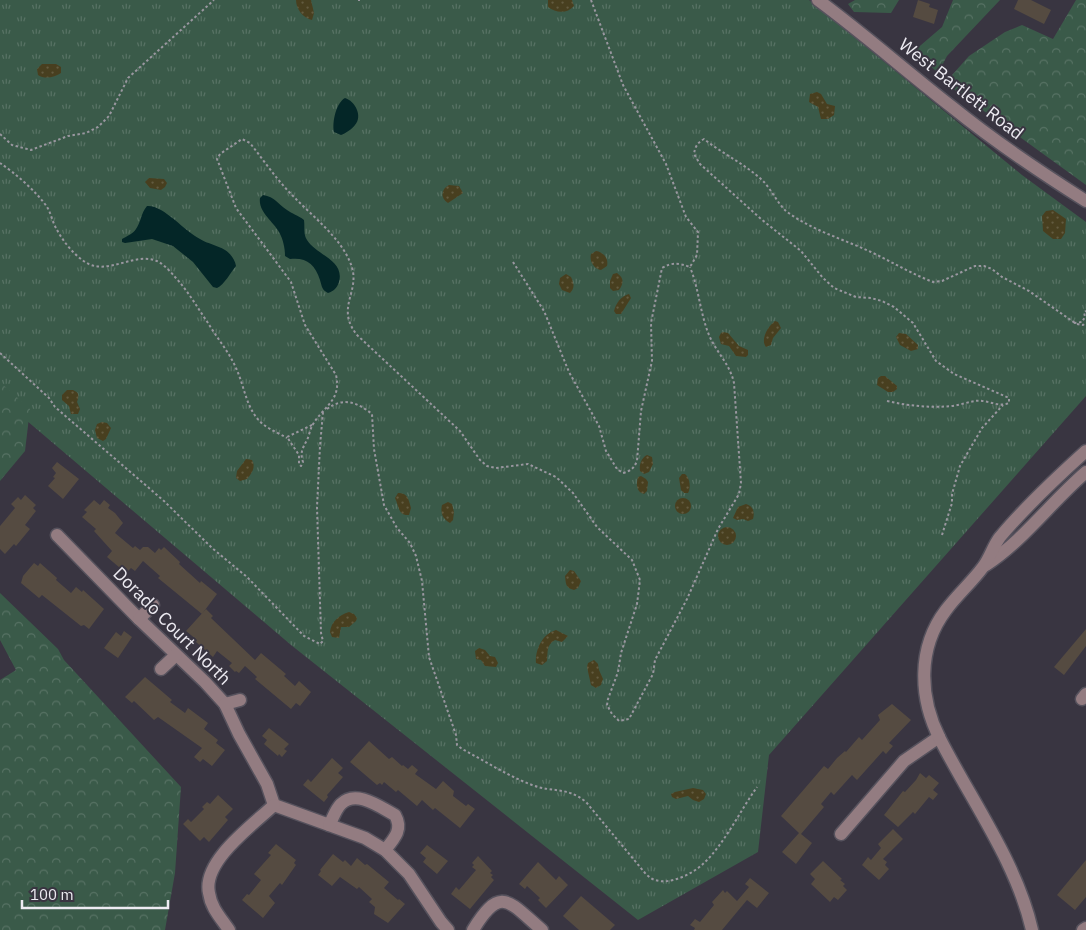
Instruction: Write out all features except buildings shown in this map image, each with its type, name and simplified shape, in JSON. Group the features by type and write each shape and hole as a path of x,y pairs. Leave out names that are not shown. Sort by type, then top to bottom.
{"street":[{"name":"West Bartlett Road","path":"818,0 846,20 956,111 1033,168 1086,201"},
{"path":"1032,930 1023,894 976,802 939,737 927,702 924,686 924,659 934,629 945,612 983,567 998,539 1038,496 1086,451"},
{"path":"983,567 1009,549 1055,500 1086,472"},
{"path":"1009,527 1020,538"},
{"name":"Dorado Court North","path":"57,536 225,704 239,734 267,784 274,806"},
{"path":"139,619 153,605"},
{"path":"161,669 176,655"},
{"path":"225,704 240,700"},
{"path":"841,834 904,761 939,737"},
{"path":"329,826 340,805 346,800 362,798 395,815 398,820 399,830 386,850"},
{"path":"229,930 212,906 208,891 210,877 217,861 231,844 274,806 365,838 386,850 410,874 444,926"},
{"path":"473,930 484,912 493,904 501,902 514,906 542,930"}],"path":[{"path":"0,134 12,145 31,150 68,136 86,133 98,127 109,116 128,78 214,0"},
{"path":"591,0 623,85 666,164 686,217 698,232 697,255 690,267"},
{"path":"0,163 10,170 46,205 56,228 67,245 86,263 95,266 107,266 148,258 160,262 176,278 196,302 231,358 254,414 264,425 287,438 299,456 299,464 301,466 303,462 300,453 312,425 337,392 338,384 336,375 305,325 291,282 236,208 217,159 220,154 242,139 250,143 292,196 342,247 350,262 354,278 354,286 347,310 350,324 357,335 460,432 480,460 487,466 496,468 528,464 556,477 573,494 597,527 632,560 640,580 637,604 607,705 619,721 629,719 652,674 655,660 687,599 718,529 739,494 741,483 734,383 731,371 710,336 704,322 696,281 690,267"},
{"path":"942,536 960,466 982,428 1003,405 1009,403 1009,398 954,374 936,361 913,323 894,307 882,301 856,297 834,288 800,251 705,170 694,154 696,146 704,139 748,168 764,183 784,209 800,220 835,238 870,252 933,282 942,281 975,266 984,266 1029,291 1075,323 1083,325 1086,323"},
{"path":"513,262 544,312 569,372 599,426 606,451 617,469 623,473 634,467 637,461 640,411 652,361 651,323 662,268 669,264 680,264 690,267"},
{"path":"1075,323 1082,322 1085,317 1084,312 1086,311"},
{"path":"0,353 49,398 55,408 164,501 212,548 247,576 304,636 320,644 323,641 321,633 317,507 323,411"},
{"path":"887,401 911,407 954,406 977,400 1003,405"},
{"path":"323,411 338,402 348,401 363,407 372,414 374,449 384,505 416,556 422,582 429,657 456,735 457,745 530,785 545,790 576,793 586,802 645,873 654,880 660,881 678,878 693,872 704,863 734,824 743,806 757,787"},
{"path":"287,438 312,425"}],"green space":[{"path":"0,0 809,0 1022,175 1086,222 1086,396 769,755 758,852 638,920 291,645 0,398"},
{"path":"855,0 899,0 891,13 854,12 848,4"},
{"path":"953,0 1000,0 947,56 938,73 914,51 942,27"},
{"path":"1076,0 1086,0 1086,185 945,83 969,56 1005,32 1022,25 1053,39"},
{"path":"0,382 30,409 25,451 0,481"},
{"path":"0,593 58,649 64,660 181,787 175,873 165,930 0,930 0,680 16,670 0,640"}],"sand":[{"path":"296,0 311,0 314,13 312,20 301,13 297,7"},
{"path":"548,0 572,0 574,6 565,11 558,11 548,7"},
{"path":"42,64 56,64 61,67 61,73 56,76 41,77 38,75 37,69"},
{"path":"817,92 821,94 827,104 835,106 834,115 828,119 821,119 818,107 809,102 810,94"},
{"path":"149,178 164,179 167,183 161,190 150,188 145,182"},
{"path":"449,185 459,186 463,193 448,203 442,194"},
{"path":"1053,210 1066,219 1065,233 1061,239 1053,239 1043,231 1042,216 1046,211"},
{"path":"596,251 603,254 607,260 607,266 601,270 591,262 591,254"},
{"path":"617,273 622,279 622,285 619,290 613,291 610,288 610,281 613,274"},
{"path":"566,274 571,277 573,283 573,289 570,293 562,290 559,284 560,278"},
{"path":"629,294 631,298 621,314 616,314 614,311 621,298"},
{"path":"775,321 778,322 781,328 773,338 771,345 766,347 764,341 766,333"},
{"path":"723,332 728,333 739,346 748,350 746,357 736,356 729,346 721,344 719,337"},
{"path":"899,333 906,334 918,345 918,349 911,351 900,345 896,337"},
{"path":"885,376 897,386 897,389 893,392 888,392 877,385 878,378"},
{"path":"67,390 73,390 78,394 77,402 80,409 78,414 71,414 69,406 62,400 62,395"},
{"path":"107,423 111,428 106,439 103,441 97,438 95,430 97,424"},
{"path":"647,455 652,457 653,464 649,472 644,474 640,471 640,466 642,460"},
{"path":"246,459 252,460 253,470 247,479 240,481 236,478 237,471"},
{"path":"682,474 685,474 689,480 688,493 684,493 681,490 679,478"},
{"path":"641,476 648,482 647,491 644,494 637,487 638,477"},
{"path":"398,493 404,494 408,498 411,508 409,515 403,514 399,510 395,498"},
{"path":"680,498 686,498 691,503 689,512 680,514 675,509 675,503"},
{"path":"448,502 452,504 454,512 453,520 450,523 444,518 441,511 442,505"},
{"path":"746,504 753,510 753,519 748,521 733,518 738,507"},
{"path":"727,527 733,530 736,536 733,542 727,545 721,542 718,536 721,530"},
{"path":"570,570 574,571 581,581 578,588 574,590 567,587 566,583 565,576"},
{"path":"349,612 354,614 357,618 356,621 349,627 341,627 339,638 332,637 330,632 334,622"},
{"path":"556,630 568,636 562,642 555,640 552,642 548,649 547,661 542,665 536,663 540,643 547,635"},
{"path":"479,648 485,650 490,656 495,657 498,663 496,667 485,666 481,660 476,659 475,651"},
{"path":"594,660 598,664 603,679 601,685 596,688 591,685 587,667 588,663"},
{"path":"693,788 703,790 706,794 704,799 699,802 688,796 676,799 672,797 671,794 675,792"}],"shaded area":[{"path":"345,98 355,105 358,117 354,126 341,135 334,132 335,113 339,104"},
{"path":"263,195 273,199 304,220 307,240 338,268 340,274 339,282 334,290 328,293 323,289 318,274 309,263 301,259 290,259 285,256 284,244 280,235 261,208 260,198"},
{"path":"147,206 154,207 167,214 203,241 222,248 229,253 234,259 236,266 222,284 217,288 213,287 193,262 173,246 152,239 122,242 122,239 132,234 136,229"}]}
